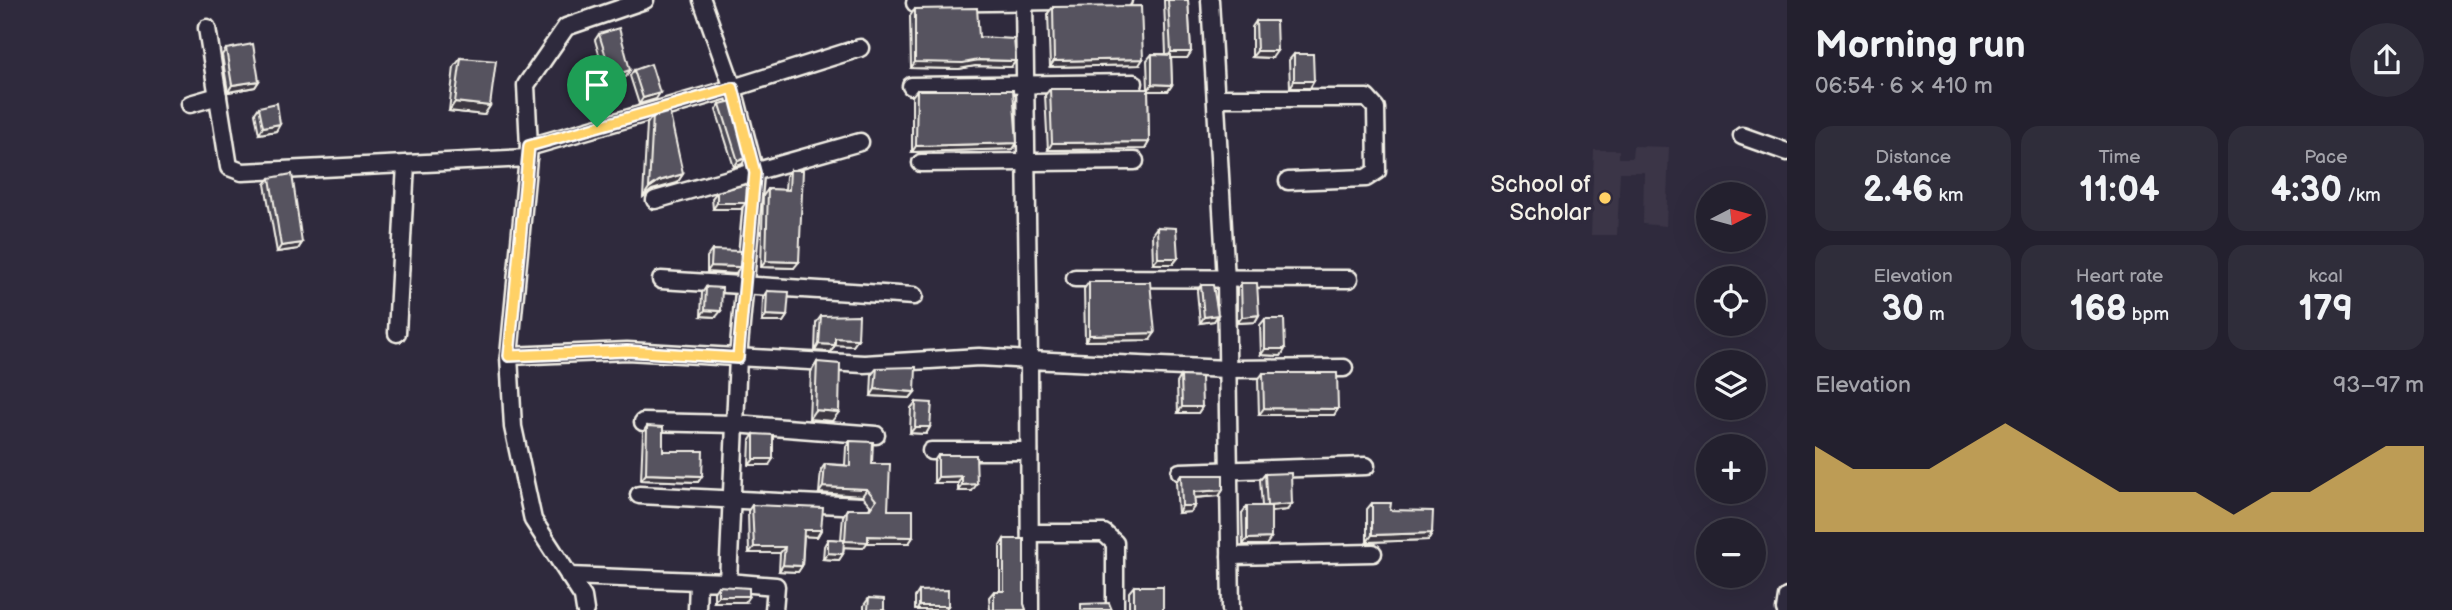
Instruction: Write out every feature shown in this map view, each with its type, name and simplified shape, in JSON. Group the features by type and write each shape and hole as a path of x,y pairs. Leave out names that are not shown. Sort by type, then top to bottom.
{"street":[{"path":"585,610 583,597 533,520 513,427 509,356 528,152 526,85 566,27 645,0"},
{"path":"702,0 733,88 755,173 738,358 728,582"},
{"path":"915,3 1123,0"},
{"path":"1210,0 1226,280 1231,610"},
{"path":"1024,1 1028,163 1030,610"},
{"path":"207,28 229,167 242,172 406,164 528,152 860,48"},
{"path":"911,86 1134,83"},
{"path":"190,104 218,96"},
{"path":"1216,98 1367,98 1376,108 1377,170 1366,178 1288,181"},
{"path":"1742,136 1787,152"},
{"path":"654,200 860,142"},
{"path":"920,163 1135,161"},
{"path":"397,333 406,164"},
{"path":"1074,278 1349,279"},
{"path":"661,280 914,296"},
{"path":"509,356 627,351 864,363 979,357 1227,369 1343,368"},
{"path":"643,422 735,424 876,435"},
{"path":"931,452 1029,452"},
{"path":"1180,472 1366,466"},
{"path":"639,495 861,506"},
{"path":"1030,533 1104,533 1115,543 1115,610"},
{"path":"1230,556 1373,553"},
{"path":"569,576 776,586 774,610"},
{"path":"697,610 698,581"},
{"path":"1785,610 1787,597"}],"shaded area":[{"name":"School of Scholar","path":"1633,146 1669,147 1666,226 1643,224 1644,172 1620,172 1617,235 1591,235 1594,150 1619,150 1619,158 1632,158"}],"building":[{"path":"1168,0 1188,0 1191,52 1171,52"},
{"path":"1141,6 1143,59 1054,61 1053,7"},
{"path":"977,8 979,37 1014,39 1016,61 915,62 915,9"},
{"path":"1256,21 1276,21 1277,51 1257,51"},
{"path":"619,28 630,70 612,76 599,34"},
{"path":"253,44 259,81 232,85 226,49"},
{"path":"1152,54 1171,55 1172,85 1152,84"},
{"path":"1294,54 1313,54 1314,81 1294,81"},
{"path":"461,58 496,61 490,106 455,102"},
{"path":"651,64 660,93 643,98 634,70"},
{"path":"1050,89 1148,89 1149,142 1052,143"},
{"path":"917,90 1013,90 1017,143 916,146"},
{"path":"732,101 746,158 738,161 720,104"},
{"path":"277,103 280,124 263,127 259,107"},
{"path":"669,110 683,174 659,181 649,188 653,115"},
{"path":"790,170 803,170 799,262 766,261 768,189 789,190"},
{"path":"292,174 302,243 281,246 270,178"},
{"path":"747,184 746,203 717,203 717,192"},
{"path":"1157,227 1176,228 1178,258 1158,258"},
{"path":"712,250 741,251 740,267 711,266"},
{"path":"1089,282 1150,282 1155,333 1089,335"},
{"path":"1241,283 1257,283 1259,315 1242,317"},
{"path":"1201,285 1213,285 1218,315 1204,317"},
{"path":"706,287 722,288 721,311 705,310"},
{"path":"767,291 789,292 787,316 766,315"},
{"path":"859,315 858,339 835,338 835,345 819,344 821,316"},
{"path":"1265,319 1284,319 1285,349 1265,349"},
{"path":"817,362 840,364 839,412 815,410"},
{"path":"916,367 915,392 875,389 877,368"},
{"path":"1263,373 1337,373 1338,409 1264,408"},
{"path":"1181,376 1201,377 1202,407 1182,407"},
{"path":"916,402 932,403 930,427 915,427"},
{"path":"647,426 663,427 663,451 703,451 702,476 646,474"},
{"path":"754,434 773,435 773,459 754,459"},
{"path":"850,441 873,442 872,464 890,464 888,510 913,510 913,537 868,536 868,542 845,541 847,509 870,509 876,500 867,489 823,487 825,464 850,466"},
{"path":"938,455 976,455 977,484 962,485 962,476 938,477"},
{"path":"1291,473 1292,504 1267,506 1265,474"},
{"path":"1181,475 1223,475 1223,490 1194,492 1195,506 1182,506"},
{"path":"1372,503 1391,503 1390,510 1433,511 1432,533 1372,535"},
{"path":"752,505 823,508 821,530 804,530 802,566 783,565 785,547 754,547"},
{"path":"1247,506 1271,506 1271,538 1247,539"},
{"path":"828,539 844,540 843,554 828,553"},
{"path":"1004,539 1024,539 1026,610 994,610 994,591 1004,591"},
{"path":"718,586 749,588 749,596 718,596"},
{"path":"1134,586 1163,586 1163,610 1134,610"},
{"path":"948,590 948,606 919,606 919,591"},
{"path":"869,598 884,599 884,610 868,610"},
{"path":"1109,603 1112,610 1081,610 1081,604"}],"place":[{"name":"School of Scholar","path":"1605,198"}],"route":[{"path":"733,88 755,173 738,358 627,351 509,356 529,146 597,127 733,88"}]}
